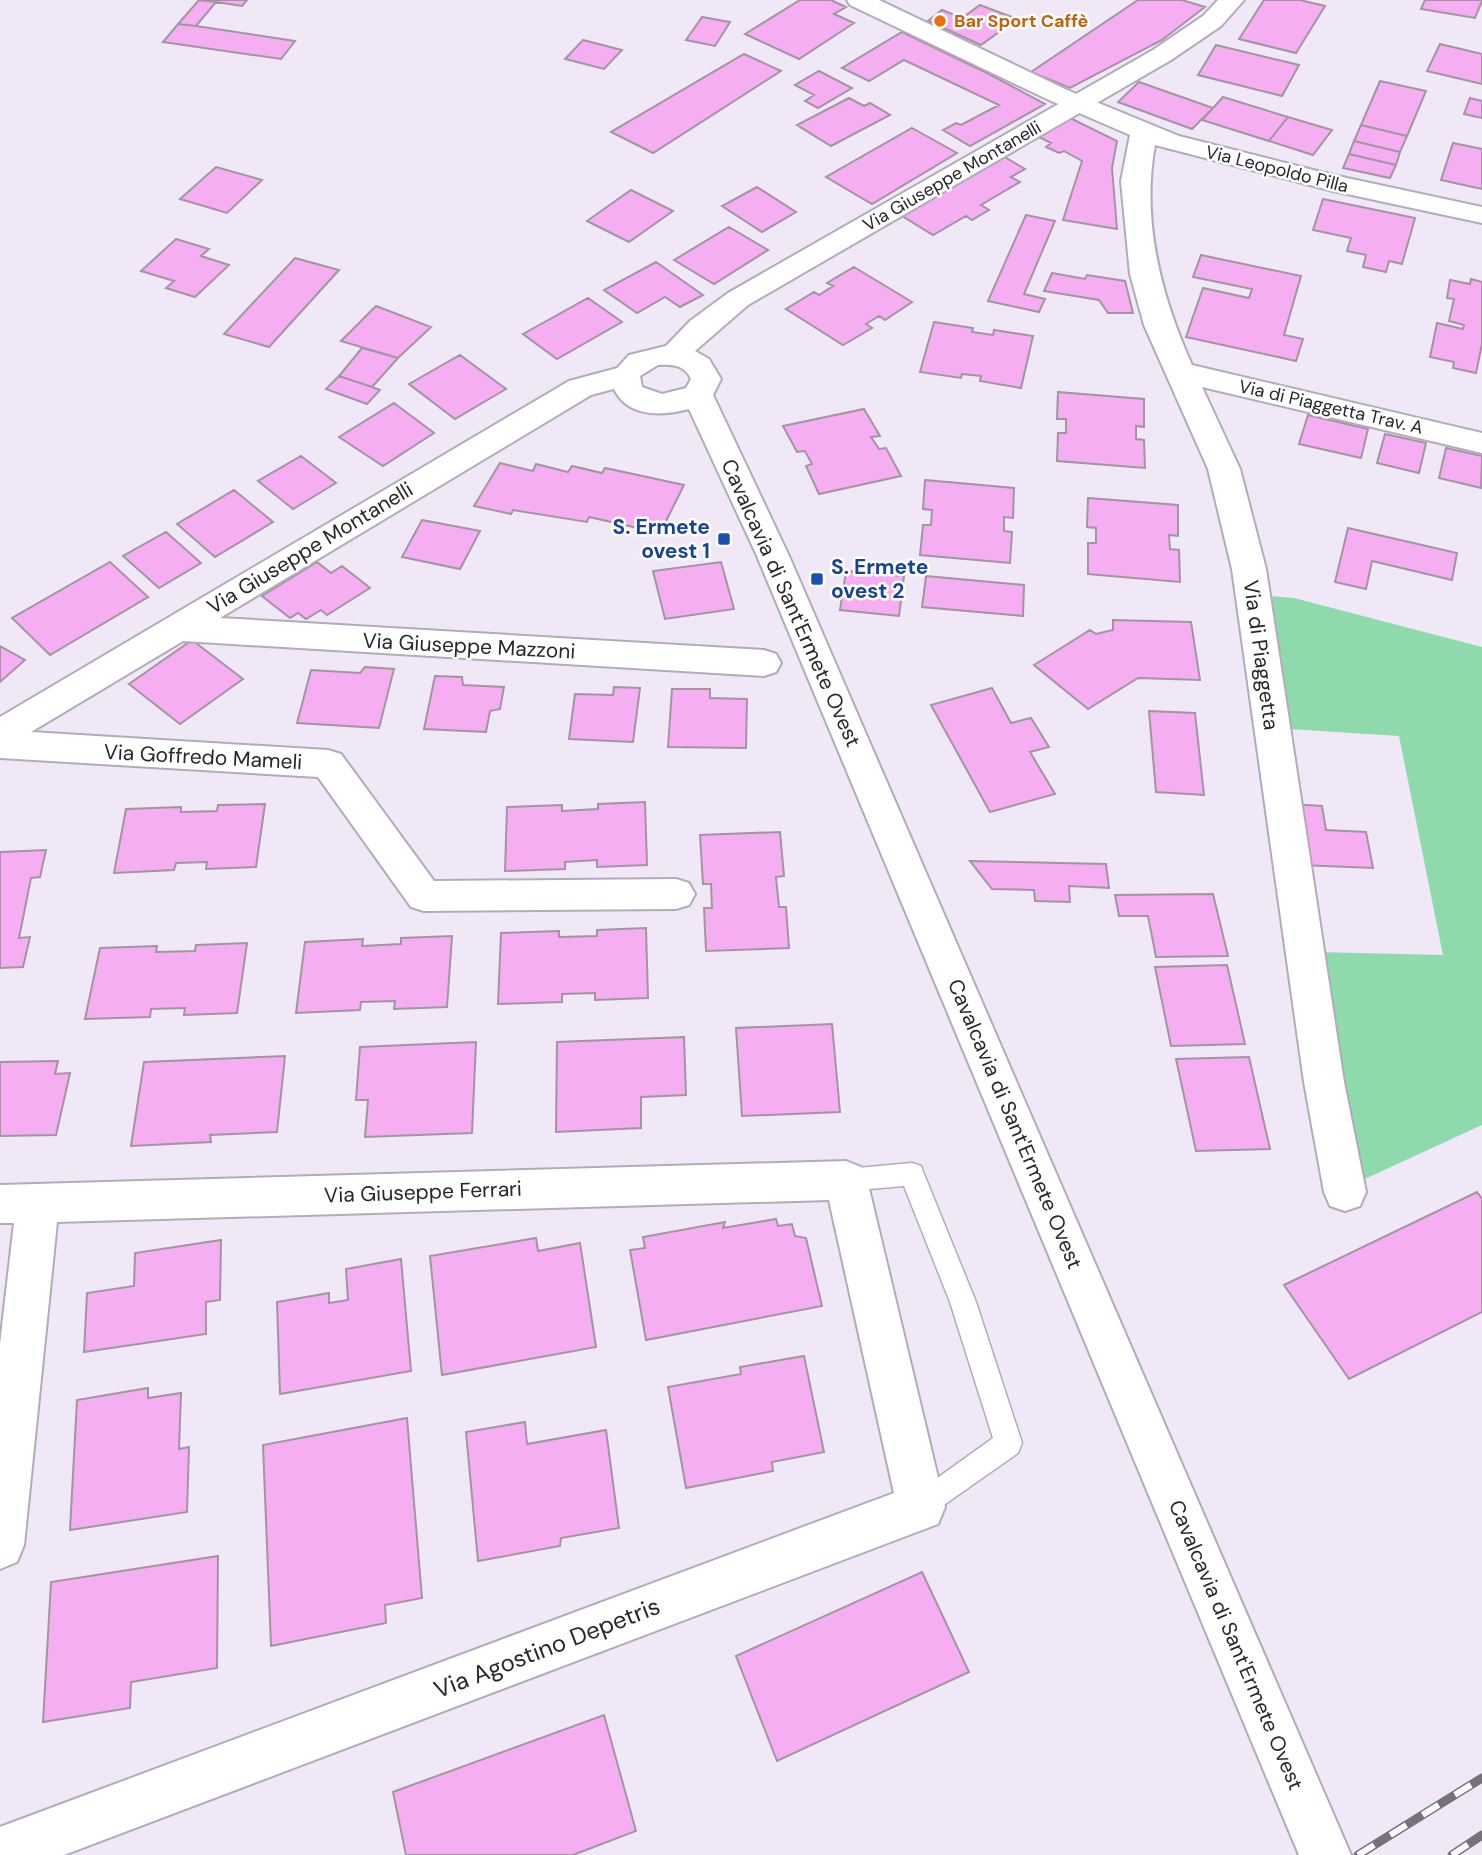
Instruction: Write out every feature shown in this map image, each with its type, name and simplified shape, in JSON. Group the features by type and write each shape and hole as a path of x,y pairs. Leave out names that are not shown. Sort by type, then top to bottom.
{"street":[{"name":"Via Leopoldo Pilla","path":"859,0 1144,132 1254,164 1482,215"},
{"name":"Via Giuseppe Montanelli","path":"674,355 687,339 738,299 1196,34 1232,0"},
{"name":"Via di Piaggetta","path":"1144,132 1135,181 1144,274 1159,325 1224,469 1249,569 1320,1055 1345,1192"},
{"path":"674,355 696,363 703,370 706,379 698,395 671,404 645,402 628,391 625,376 629,368 647,358 674,355"},
{"name":"Via di Piaggetta Trav. A","path":"1180,372 1482,443"},
{"name":"Via Giuseppe Montanelli","path":"0,734 580,388 608,378 625,376"},
{"name":"Cavalcavia di Sant'Ermete Ovest","path":"698,395 778,569 1325,1855"},
{"name":"Via Giuseppe Mazzoni","path":"175,628 764,663"},
{"name":"Via Goffredo Mameli","path":"0,744 328,764 424,896 676,894"},
{"path":"846,1180 921,1507"},
{"name":"Via Giuseppe Ferrari","path":"19,1204 846,1180"},
{"path":"0,1545 19,1204"},
{"name":"Via Agostino Depetris","path":"0,1853 921,1507"}],"lane":[{"name":"Via Giuseppe Ferrari","path":"846,1180 912,1174 963,1302 1008,1443 921,1507"}],"green space":[{"path":"1269,596 1294,598 1482,647 1482,1125 1356,1183 1316,952 1443,955 1399,736 1289,729"}],"building":[{"path":"199,0 216,2 196,26 178,24"},
{"path":"203,0 247,0 242,6"},
{"path":"800,0 831,0 846,7 834,14 854,23 799,59 745,34"},
{"path":"1138,0 1182,0 1205,7 1162,40 1070,88 1031,72"},
{"path":"1264,0 1300,0 1325,6 1296,53 1239,39"},
{"path":"1425,0 1482,1 1475,18 1421,9"},
{"path":"980,5 1017,19 981,45 928,21 942,10 962,18"},
{"path":"702,17 730,22 715,46 686,40"},
{"path":"178,24 295,41 281,59 163,42"},
{"path":"902,32 1045,104 970,146 943,130 956,123 961,125 999,105 904,60 869,81 842,68"},
{"path":"583,40 622,50 604,69 565,59"},
{"path":"1440,44 1482,54 1482,84 1427,71"},
{"path":"1216,45 1299,65 1282,96 1198,75"},
{"path":"744,54 781,71 653,153 611,132"},
{"path":"819,71 852,88 818,108 805,101 814,95 795,85"},
{"path":"1380,81 1426,91 1407,136 1361,125"},
{"path":"1139,82 1213,108 1192,129 1118,102"},
{"path":"1223,97 1288,117 1269,141 1202,120"},
{"path":"849,98 864,106 870,103 890,115 831,146 797,125"},
{"path":"1470,98 1482,101 1482,118 1464,114"},
{"path":"1066,116 1117,141 1112,168 1117,229 1063,220 1082,161 1064,151 1059,153 1046,147 1051,143 1035,135"},
{"path":"1288,117 1332,130 1313,155 1269,141"},
{"path":"1361,125 1407,136 1400,152 1354,141"},
{"path":"912,128 957,153 872,204 826,177"},
{"path":"1354,141 1400,152 1396,165 1349,154"},
{"path":"1453,143 1482,149 1482,189 1441,180"},
{"path":"1349,154 1396,165 1390,178 1343,168"},
{"path":"1003,156 1025,169 1011,177 1020,182 981,205 989,210 972,220 966,216 933,235 899,214"},
{"path":"216,167 262,180 227,213 180,199"},
{"path":"757,187 796,212 762,232 722,206"},
{"path":"631,190 673,211 629,242 587,221"},
{"path":"1323,199 1415,218 1402,264 1389,261 1386,272 1363,267 1366,255 1347,251 1351,238 1313,230"},
{"path":"1026,215 1055,221 1024,294 1045,299 1039,312 988,301"},
{"path":"729,227 768,250 714,284 674,260"},
{"path":"176,239 209,249 201,256 229,265 195,297 166,288 174,281 141,271"},
{"path":"1201,255 1301,276 1284,335 1303,339 1296,361 1186,337 1203,288 1249,298 1252,289 1193,277"},
{"path":"295,258 339,270 269,347 224,334"},
{"path":"656,262 703,295 680,307 665,297 637,313 604,290"},
{"path":"854,267 912,302 885,320 879,316 866,324 872,328 843,345 786,309 814,292 819,295 833,286 827,283"},
{"path":"1052,273 1085,279 1087,275 1125,281 1133,313 1108,313 1099,300 1044,291"},
{"path":"1471,279 1482,282 1482,344 1476,373 1453,368 1454,362 1430,357 1437,323 1463,329 1464,325 1449,321 1454,299 1447,298 1450,280 1470,284"},
{"path":"588,298 622,322 557,359 523,334"},
{"path":"376,306 431,327 398,358 341,341"},
{"path":"934,322 973,328 972,332 993,335 994,330 1033,336 1021,388 980,381 981,376 962,374 961,378 920,372"},
{"path":"362,348 398,358 372,387 339,376"},
{"path":"460,355 506,389 455,419 409,384"},
{"path":"339,376 380,390 367,404 326,389"},
{"path":"1058,392 1144,399 1144,427 1136,426 1136,439 1144,440 1145,468 1057,461 1058,433 1066,433 1066,419 1057,419"},
{"path":"394,403 434,433 383,466 339,437"},
{"path":"864,409 880,436 871,437 879,449 886,448 901,476 819,494 806,466 812,464 805,451 797,452 783,426"},
{"path":"1308,415 1368,429 1361,458 1299,444"},
{"path":"1385,434 1426,443 1419,473 1377,463"},
{"path":"1446,448 1482,456 1481,488 1439,478"},
{"path":"301,456 336,483 293,509 258,481"},
{"path":"500,463 533,471 536,464 568,472 572,466 602,473 605,468 684,485 660,533 589,517 587,522 513,510 511,514 474,506"},
{"path":"925,480 1014,488 1013,518 1004,517 1004,531 1012,532 1010,563 920,555 923,525 931,525 932,510 923,509"},
{"path":"234,490 273,522 215,557 177,524"},
{"path":"1088,498 1178,505 1178,536 1169,535 1170,549 1179,550 1180,582 1088,574 1088,543 1096,543 1096,528 1087,527"},
{"path":"422,520 480,531 460,569 402,557"},
{"path":"1348,528 1457,553 1452,580 1372,561 1366,589 1335,582"},
{"path":"166,532 201,563 159,588 123,556"},
{"path":"110,562 148,597 50,655 12,618"},
{"path":"317,562 331,573 342,566 370,588 327,615 321,610 306,619 298,613 290,618 262,596"},
{"path":"721,562 734,609 665,619 653,571"},
{"path":"846,571 904,576 899,616 840,610"},
{"path":"926,576 1024,585 1023,616 922,607"},
{"path":"1113,620 1191,622 1200,680 1138,678 1088,709 1034,665 1090,630 1096,634 1113,630"},
{"path":"192,640 243,679 180,724 129,684"},
{"path":"0,646 25,660 0,682"},
{"path":"365,667 394,669 379,728 297,723 311,670 360,673"},
{"path":"435,676 462,677 463,685 504,687 500,709 490,711 486,732 424,729"},
{"path":"614,687 640,688 633,742 569,739 575,694 613,695"},
{"path":"992,688 1011,723 1031,718 1049,747 1030,752 1055,794 990,812 931,705"},
{"path":"672,689 710,689 710,698 747,699 746,748 668,747"},
{"path":"1149,711 1195,713 1204,795 1156,792"},
{"path":"645,802 647,865 597,867 597,860 565,862 565,869 505,871 507,807 562,805 562,811 598,809 598,804"},
{"path":"265,804 256,867 206,869 207,862 176,863 174,870 114,873 126,809 181,807 181,812 217,811 218,805"},
{"path":"1290,804 1322,806 1326,830 1366,832 1373,868 1299,865"},
{"path":"780,832 784,876 776,877 779,907 786,907 789,948 706,951 704,908 712,908 711,884 703,884 700,835"},
{"path":"46,850 40,877 31,878 19,938 30,937 23,967 0,968 0,852"},
{"path":"970,861 1106,864 1109,888 1069,886 1070,902 1035,901 1034,890 992,889"},
{"path":"1213,894 1228,956 1156,957 1148,916 1119,916 1115,895"},
{"path":"646,928 648,998 595,1000 595,993 562,994 562,1002 498,1004 501,933 559,931 559,937 597,936 597,930"},
{"path":"452,936 447,1007 394,1009 395,1001 361,1002 360,1010 296,1013 305,942 363,939 362,946 401,944 401,938"},
{"path":"247,943 237,1013 184,1015 185,1008 151,1009 150,1017 85,1019 100,948 157,946 156,952 195,951 196,945"},
{"path":"1227,965 1245,1044 1171,1046 1155,967"},
{"path":"832,1024 840,1112 742,1116 736,1028"},
{"path":"684,1037 686,1095 641,1097 641,1128 556,1132 557,1042"},
{"path":"476,1042 472,1133 365,1137 368,1100 356,1100 360,1047"},
{"path":"285,1056 277,1132 210,1135 211,1142 131,1146 144,1062"},
{"path":"1249,1057 1270,1149 1196,1151 1176,1059"},
{"path":"58,1061 55,1074 70,1073 56,1135 0,1136 0,1062"},
{"path":"1477,1192 1482,1199 1482,1312 1349,1379 1284,1285"},
{"path":"776,1219 778,1226 792,1224 795,1236 806,1238 822,1306 646,1340 630,1250 645,1248 643,1237 725,1222 723,1228"},
{"path":"536,1238 538,1251 580,1243 596,1347 442,1375 430,1256"},
{"path":"221,1240 220,1300 206,1302 206,1334 84,1352 87,1293 134,1286 135,1253"},
{"path":"401,1259 411,1371 280,1394 277,1302 329,1293 329,1303 348,1300 346,1269"},
{"path":"804,1356 824,1452 772,1462 773,1471 686,1488 668,1387 741,1374 740,1367"},
{"path":"148,1388 148,1398 181,1393 179,1449 189,1447 187,1512 70,1530 77,1400"},
{"path":"407,1418 422,1598 385,1605 386,1623 271,1646 263,1445"},
{"path":"525,1422 527,1444 606,1430 619,1528 561,1538 560,1546 478,1561 466,1432"},
{"path":"218,1556 217,1668 131,1682 130,1708 43,1722 51,1582"},
{"path":"922,1572 969,1672 777,1761 736,1656"},
{"path":"604,1715 636,1831 573,1855 406,1855 393,1792"}],"railway":[{"path":"1358,1855 1482,1778"},
{"path":"1452,1855 1482,1835"}],"place":[{"name":"Bar Sport Caffè","path":"940,21"},
{"name":"S. Ermete ovest 1","path":"724,539"},
{"name":"S. Ermete ovest 2","path":"817,579"}]}
